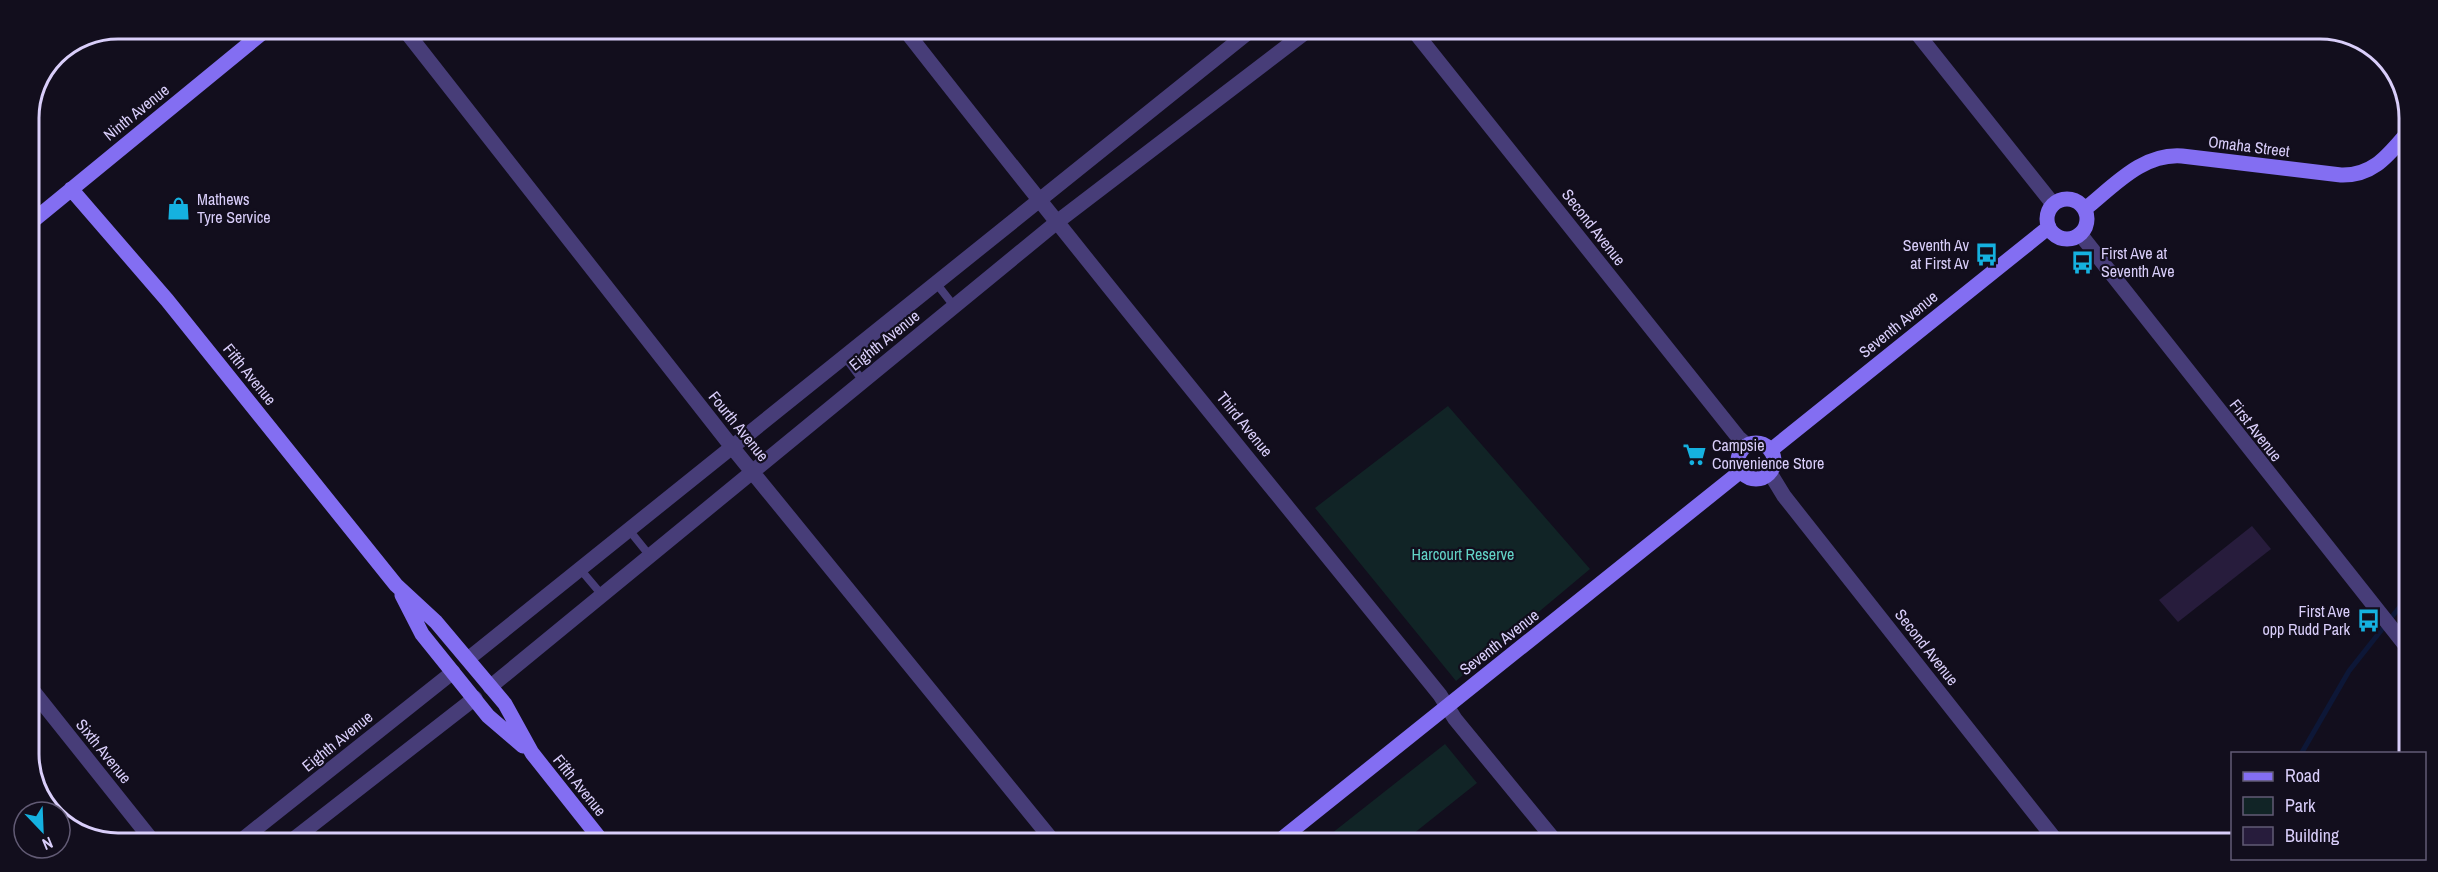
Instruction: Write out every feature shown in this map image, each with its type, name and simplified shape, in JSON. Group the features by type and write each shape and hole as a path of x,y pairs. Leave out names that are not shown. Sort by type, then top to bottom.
{"street":[{"name":"Ninth Avenue","path":"39,216 255,39"},
{"name":"Fourth Avenue","path":"412,39 732,447 1046,833"},
{"name":"Third Avenue","path":"912,39 1038,200 1304,525 1549,833"},
{"name":"Eighth Avenue","path":"468,659 1240,39"},
{"name":"Eighth Avenue","path":"490,687 1057,222 1297,39"},
{"name":"Second Avenue","path":"1420,39 1747,445"},
{"path":"1922,39 2053,204"},
{"name":"Omaha Street","path":"2085,209 2137,168 2158,157 2182,156 2348,175 2374,168 2399,142"},
{"name":"Fifth Avenue","path":"71,189 167,300 396,585 436,622 505,704 532,753 595,833"},
{"path":"2064,198 2071,199 2085,209 2087,223 2080,234 2069,239 2057,236 2049,227 2047,215 2053,204 2064,198"},
{"name":"Seventh Avenue","path":"1771,450 2049,227"},
{"name":"First Avenue","path":"2080,234 2399,638"},
{"path":"1762,443 1771,450 1774,462 1770,473 1757,479 1748,477 1741,471 1738,463 1739,455 1747,445 1762,443"},
{"name":"Seventh Avenue","path":"1289,833 1741,471"},
{"name":"Second Avenue","path":"1770,473 1784,496 2050,833"},
{"name":"Fifth Avenue","path":"396,585 422,634 488,716 532,753"},
{"name":"Eighth Avenue","path":"251,833 453,672"},
{"path":"302,833 475,698"},
{"name":"Sixth Avenue","path":"39,699 146,833"}],"lane":[{"path":"936,283 954,306"},
{"path":"845,357 863,381"},
{"path":"629,530 650,556"},
{"path":"580,569 603,595"}],"green space":[{"name":"Harcourt Reserve","path":"1448,406 1590,569 1456,681 1315,508"},
{"path":"1445,744 1477,783 1414,833 1332,833"}],"building":[{"path":"2252,526 2271,549 2178,622 2159,600"}],"waterway":[{"path":"2302,752 2349,671 2399,608"}],"place":[{"name":"Mathews Tyre Service","path":"179,208"},
{"name":"Seventh Av at First Av","path":"1987,254"},
{"name":"First Ave at Seventh Ave","path":"2083,262"},
{"name":"Campsie Convenience Store","path":"1694,454"},
{"name":"First Ave opp Rudd Park","path":"2368,620"}]}
